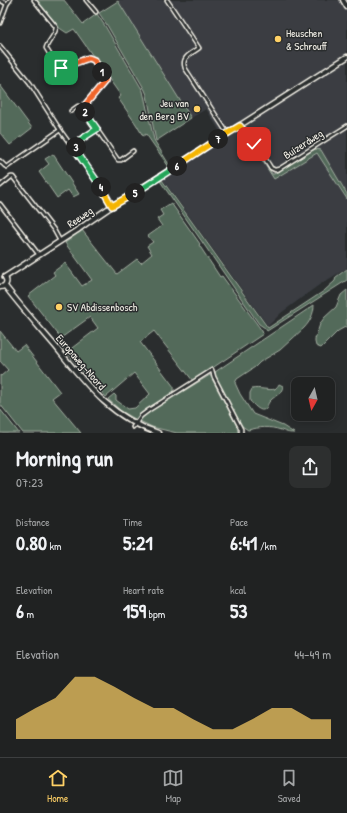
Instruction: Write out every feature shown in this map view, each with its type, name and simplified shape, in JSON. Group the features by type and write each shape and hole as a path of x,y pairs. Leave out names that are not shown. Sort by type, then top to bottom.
{"street":[{"path":"0,0 7,4"},
{"path":"0,23 10,0"},
{"path":"34,0 56,27 56,31 46,48 61,68"},
{"path":"168,0 198,48 186,58 184,65 228,134"},
{"path":"342,0 347,7"},
{"path":"88,1 96,12"},
{"path":"0,46 30,83 112,206"},
{"name":"Reeweg","path":"5,277 112,206 228,134 347,57"},
{"path":"61,68 87,58 94,60 106,79 85,105 85,112 118,160 121,160 134,151"},
{"path":"50,80 58,75 61,68"},
{"path":"71,111 78,106 84,108"},
{"name":"Buizerdweg","path":"240,126 261,152 271,168 275,170 279,169 347,126"},
{"path":"74,148 80,145 80,140 97,129"},
{"path":"0,160 6,167 60,130"},
{"path":"0,186 11,177 14,178 54,230 60,241"},
{"path":"0,204 39,255"},
{"path":"0,275 5,277 7,282 2,287"},
{"name":"Europaweg-Noord","path":"2,287 103,401 134,426 158,433"},
{"path":"134,426 141,416 149,410 212,370 214,377 241,429 241,433"}],"shaded area":[{"path":"347,0 347,268 319,285 281,313 268,326 159,174 221,133 206,109 191,118 118,1"}],"green space":[{"path":"36,0 64,0 83,24 97,14 143,91 154,140 170,166 169,167 146,134 143,136 118,98 121,96 74,29 67,33 58,27"},
{"path":"118,1 191,118 156,141 145,90 99,13"},
{"path":"0,85 32,128 10,145 0,133"},
{"path":"315,149 321,150 347,194 347,199 317,153 274,179 258,154 259,153 272,174 274,174"},
{"path":"53,154 79,194 73,197 68,190 57,198 39,172 49,164 45,159"},
{"path":"162,180 268,328 324,291 335,281 336,277 347,269 347,280 267,331 259,324 160,181"},
{"path":"171,203 200,244 199,245 220,277 222,276 263,334 193,381 154,331 140,342 174,387 174,391 141,415 137,420 121,411 108,399 114,394 116,396 116,400 128,409 135,408 150,394 134,373 106,397 63,348 64,347 68,351 98,328 90,317 61,338 28,296 55,275 53,272 65,263 82,286 92,280 65,243 82,230 117,274 137,259 141,263 152,254 147,246 153,242 148,236 162,226 157,219 163,215 160,210"},
{"path":"347,290 347,326 338,331 321,348 316,346 315,339 320,324 336,307 341,295"},
{"path":"314,305 311,317 304,328 280,350 260,362 237,379 235,383 253,414 283,426 294,433 288,433 268,427 248,430 242,426 215,377 215,372"},
{"path":"0,331 16,351 24,345 60,392 52,398 81,433 23,433 0,404 0,375 1,376 8,370 0,361"},
{"path":"210,375 237,426 238,433 177,433 152,427 140,421 143,415 177,393 182,392"},
{"path":"279,384 283,386 281,391 269,402 266,408 261,410 250,401 250,393 252,389 275,389"},
{"path":"0,409 19,433 0,433"}],"place":[{"name":"Heuschen & Schrouff","path":"278,39"},
{"name":"Jeu van den Berg BV","path":"197,109"},
{"name":"SV Abdissenbosch","path":"59,307"}],"route":[{"path":"61,68 87,58 94,60 105,78 104,83 84,108 85,112 97,129 80,140 80,145 74,148 112,206 240,126 254,144"}]}
